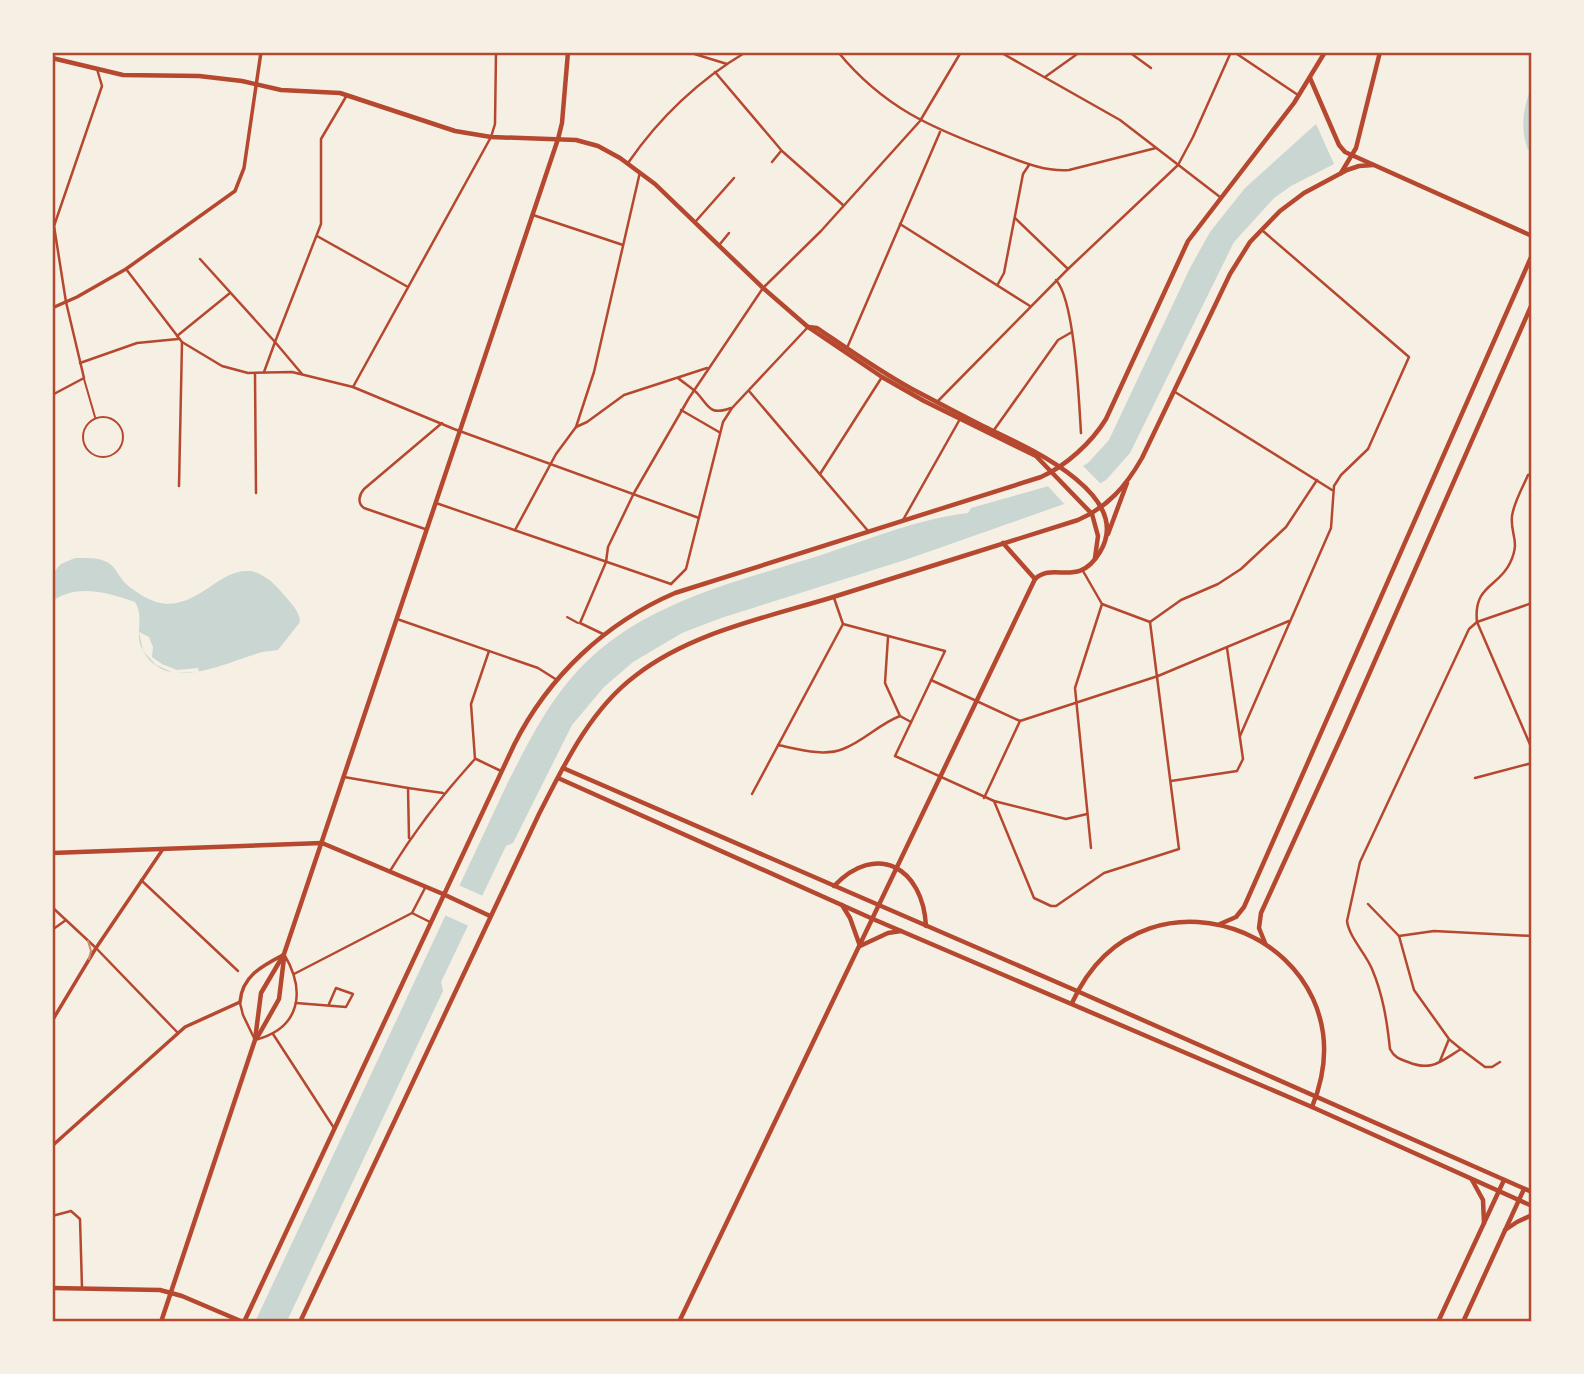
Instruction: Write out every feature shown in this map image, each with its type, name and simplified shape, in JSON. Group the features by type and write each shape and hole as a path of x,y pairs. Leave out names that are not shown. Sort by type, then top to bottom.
{"main road":[{"path":"161,1321 255,1040 261,993 284,954 558,139 562,123 568,52"},
{"path":"52,1288 170,1292 244,1321 430,922 446,895 501,771 526,722 557,680 581,654 604,635 636,612 675,593 1052,472 1087,442 1106,419 1186,245 1299,96 1325,52"},
{"path":"1340,173 1352,156 1380,52"},
{"path":"52,58 139,76 212,77 281,90 347,94 434,125 491,137 592,143 640,172 808,327 881,377 1036,456 1092,514 1098,536 1096,558"},
{"path":"1310,78 1340,148 1352,156 1531,236"},
{"path":"679,1321 1035,579 1044,574 1083,571 1096,558 1127,482 1146,450 1230,274 1250,242 1294,200 1340,173 1359,166 1373,165"},
{"path":"1220,924 1236,918 1244,907 1531,255"},
{"path":"1265,943 1259,928 1261,913 1344,731 1531,304"},
{"path":"1524,320 1531,317"},
{"path":"808,327 817,328 937,402 1043,455 1069,473 1102,508 1106,520 1106,538"},
{"path":"300,1321 490,916 563,768 607,703 626,683 651,665 714,634 1092,514 1102,508 1127,482"},
{"path":"1003,543 1035,579"},
{"path":"563,768 1531,1192"},
{"path":"558,778 873,919 1312,1107 1531,1206"},
{"path":"52,853 322,843 490,916"},
{"path":"834,886 845,874 858,867 877,863 897,867 911,879 919,891 926,926"},
{"path":"841,904 850,918 860,946"},
{"path":"1072,1003 1077,991 1101,960 1118,945 1137,934 1175,922 1220,924 1244,931 1281,956 1299,976 1318,1013 1324,1057 1312,1107"},
{"path":"860,946 888,933 902,931"},
{"path":"255,1040 279,999 284,954"},
{"path":"1471,1179 1483,1200 1484,1223"},
{"path":"1438,1321 1504,1180"},
{"path":"1463,1321 1524,1189"},
{"path":"1505,1230 1531,1215"}],"street":[{"path":"52,308 126,269 235,191 244,168 261,52"},
{"path":"353,387 491,137 495,124 496,52"},
{"path":"688,52 727,64"},
{"path":"628,163 668,114 715,72 746,52"},
{"path":"838,52 859,76 920,121 1029,164 1060,171 1069,170 1156,148"},
{"path":"604,635 580,623 606,562 608,547 634,493 681,410 763,288 844,206 920,121 961,52"},
{"path":"1000,52 1120,120 1220,197"},
{"path":"1045,78 1080,52"},
{"path":"1129,52 1151,68"},
{"path":"937,402 1068,269 1178,165 1194,137 1233,52 1299,96"},
{"path":"52,395 84,377 66,302 54,226 102,86 97,69"},
{"path":"715,72 782,151 844,206"},
{"path":"264,372 322,218 321,139 347,94"},
{"path":"847,348 941,131"},
{"path":"772,162 782,151"},
{"path":"998,284 1004,273 1023,174 1029,164"},
{"path":"515,530 551,463 576,427 594,372 640,172"},
{"path":"696,221 734,178"},
{"path":"533,215 623,245"},
{"path":"1015,218 1068,269"},
{"path":"900,224 1031,307"},
{"path":"1240,736 1331,528 1332,490 1341,475 1368,449 1409,358 1261,229"},
{"path":"719,244 729,233"},
{"path":"317,236 408,287"},
{"path":"200,259 302,374"},
{"path":"126,269 179,339 222,366 255,374 285,371 353,387 460,431 699,518"},
{"path":"1056,281 1063,290 1072,332 1081,433"},
{"path":"80,363 144,341 179,339 230,293"},
{"path":"671,584 686,569 723,422 732,408 808,327"},
{"path":"993,431 1058,340 1072,332"},
{"path":"179,339 179,486"},
{"path":"576,427 624,395 709,367"},
{"path":"255,374 256,493"},
{"path":"820,474 881,377"},
{"path":"678,378 712,410 732,408"},
{"path":"749,391 869,532"},
{"path":"1174,391 1332,490"},
{"path":"681,410 719,432"},
{"path":"902,521 960,419"},
{"path":"427,529 364,508 359,496 442,423"},
{"path":"1531,474 1528,475 1513,513 1515,551 1506,571 1483,593 1477,622 1531,748"},
{"path":"1150,622 1181,600 1218,584 1241,569 1286,527 1317,480"},
{"path":"436,503 671,584 675,593"},
{"path":"1083,571 1102,604 1150,622"},
{"path":"752,793 843,624 834,597"},
{"path":"1461,1049 1429,1067 1420,1067 1397,1058 1391,1052 1380,992 1365,953 1347,921 1363,856 1468,633 1477,622 1531,603"},
{"path":"1091,848 1075,688 1102,604"},
{"path":"397,619 538,668 557,680"},
{"path":"931,680 1020,721 1158,676 1291,620"},
{"path":"994,801 1034,898 1053,906 1104,873 1177,851 1180,846 1150,622"},
{"path":"843,624 945,651 895,756 984,798 1066,819 1087,814"},
{"path":"888,637 885,683 900,716 911,722"},
{"path":"1171,780 1237,771 1242,759 1227,648"},
{"path":"390,871 409,839 443,793 475,759 471,704 489,651"},
{"path":"778,746 816,752 843,750 885,722 900,716"},
{"path":"984,798 1020,721"},
{"path":"475,759 501,771"},
{"path":"1475,778 1531,763"},
{"path":"344,777 443,793"},
{"path":"408,788 409,839"},
{"path":"52,1021 96,948 163,849"},
{"path":"141,880 238,971"},
{"path":"294,974 412,913 426,887"},
{"path":"1368,904 1399,936 1414,989 1449,1039 1485,1067 1492,1068 1500,1062"},
{"path":"52,907 96,948 178,1033"},
{"path":"412,913 430,922"},
{"path":"52,930 66,920"},
{"path":"1399,936 1434,931 1531,936"},
{"path":"284,954 294,974 297,986 296,1003 289,1019 273,1034 255,1040 240,1002 243,987 251,975 284,954"},
{"path":"296,1003 348,1006 353,994 336,988 330,1004"},
{"path":"52,1146 178,1033 192,1023 240,1002"},
{"path":"273,1034 334,1128"},
{"path":"1438,1063 1449,1039"},
{"path":"52,1216 71,1211 80,1219 82,1288"}],"lane":[{"path":"84,377 96,419"},
{"path":"108,418 119,425 122,438 118,450 113,454 94,455 85,446 83,433 90,422 96,419 108,418"},
{"path":"567,617 580,623"}],"shaded area":[{"path":"1531,88 1531,149 1528,150 1524,119"},
{"path":"1316,124 1334,164 1274,198 1234,242 1130,453 1106,480 1067,503 905,560 721,618 682,633 633,662 604,687 572,725 513,843 506,846 441,982 443,991 287,1321 255,1322 508,782 543,718 568,682 593,656 620,634 681,602 891,531 968,513 971,508 1049,486 1088,463 1109,440 1190,268 1210,232 1245,188"},
{"path":"75,558 107,562 127,585 156,602 174,603 191,598 235,573 250,571 266,578 284,595 297,611 300,622 278,650 261,652 195,672 165,670 152,663 142,649 139,614 135,602 93,591 72,592 53,601 53,573 61,564"}],"pier":[{"path":"1081,464 1103,486 1067,507 1046,484"},
{"path":"139,632 149,637 153,647 152,657 162,664 177,670 198,668 199,672 174,673 156,665 143,651"},
{"path":"456,884 483,896 469,926 442,914"}],"tram line":[{"path":"88,941 91,951 89,959"}]}
